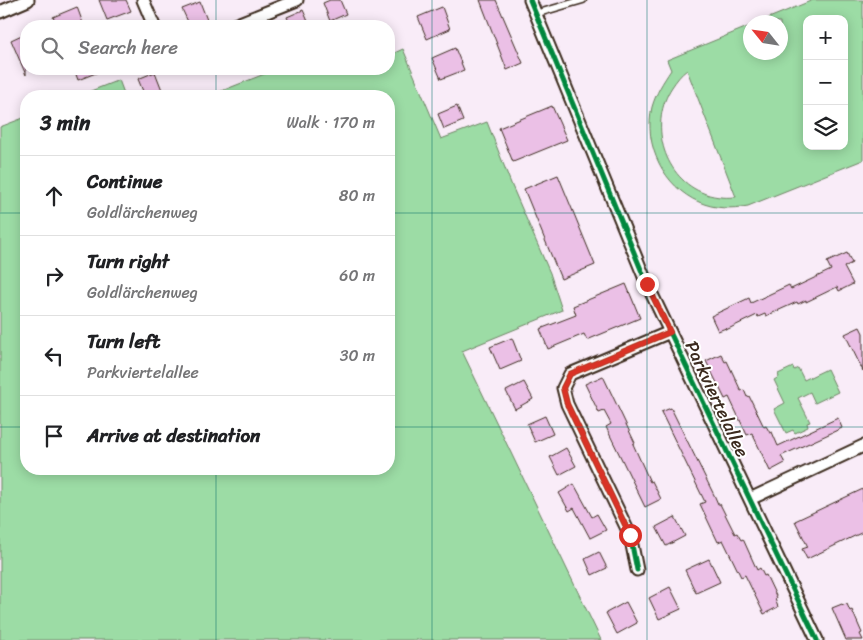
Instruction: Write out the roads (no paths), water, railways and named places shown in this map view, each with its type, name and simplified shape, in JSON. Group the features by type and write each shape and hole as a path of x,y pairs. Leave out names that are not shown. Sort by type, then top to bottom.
{"street":[{"path":"0,12 28,0"},
{"path":"143,0 151,20"},
{"path":"247,20 297,0"},
{"name":"Parkviertelallee","path":"530,0 647,284 817,640"},
{"path":"637,570 630,535 567,404 563,388 570,374 670,332"},
{"path":"750,499 863,446"}],"lane":[{"path":"536,14 583,0"}]}
